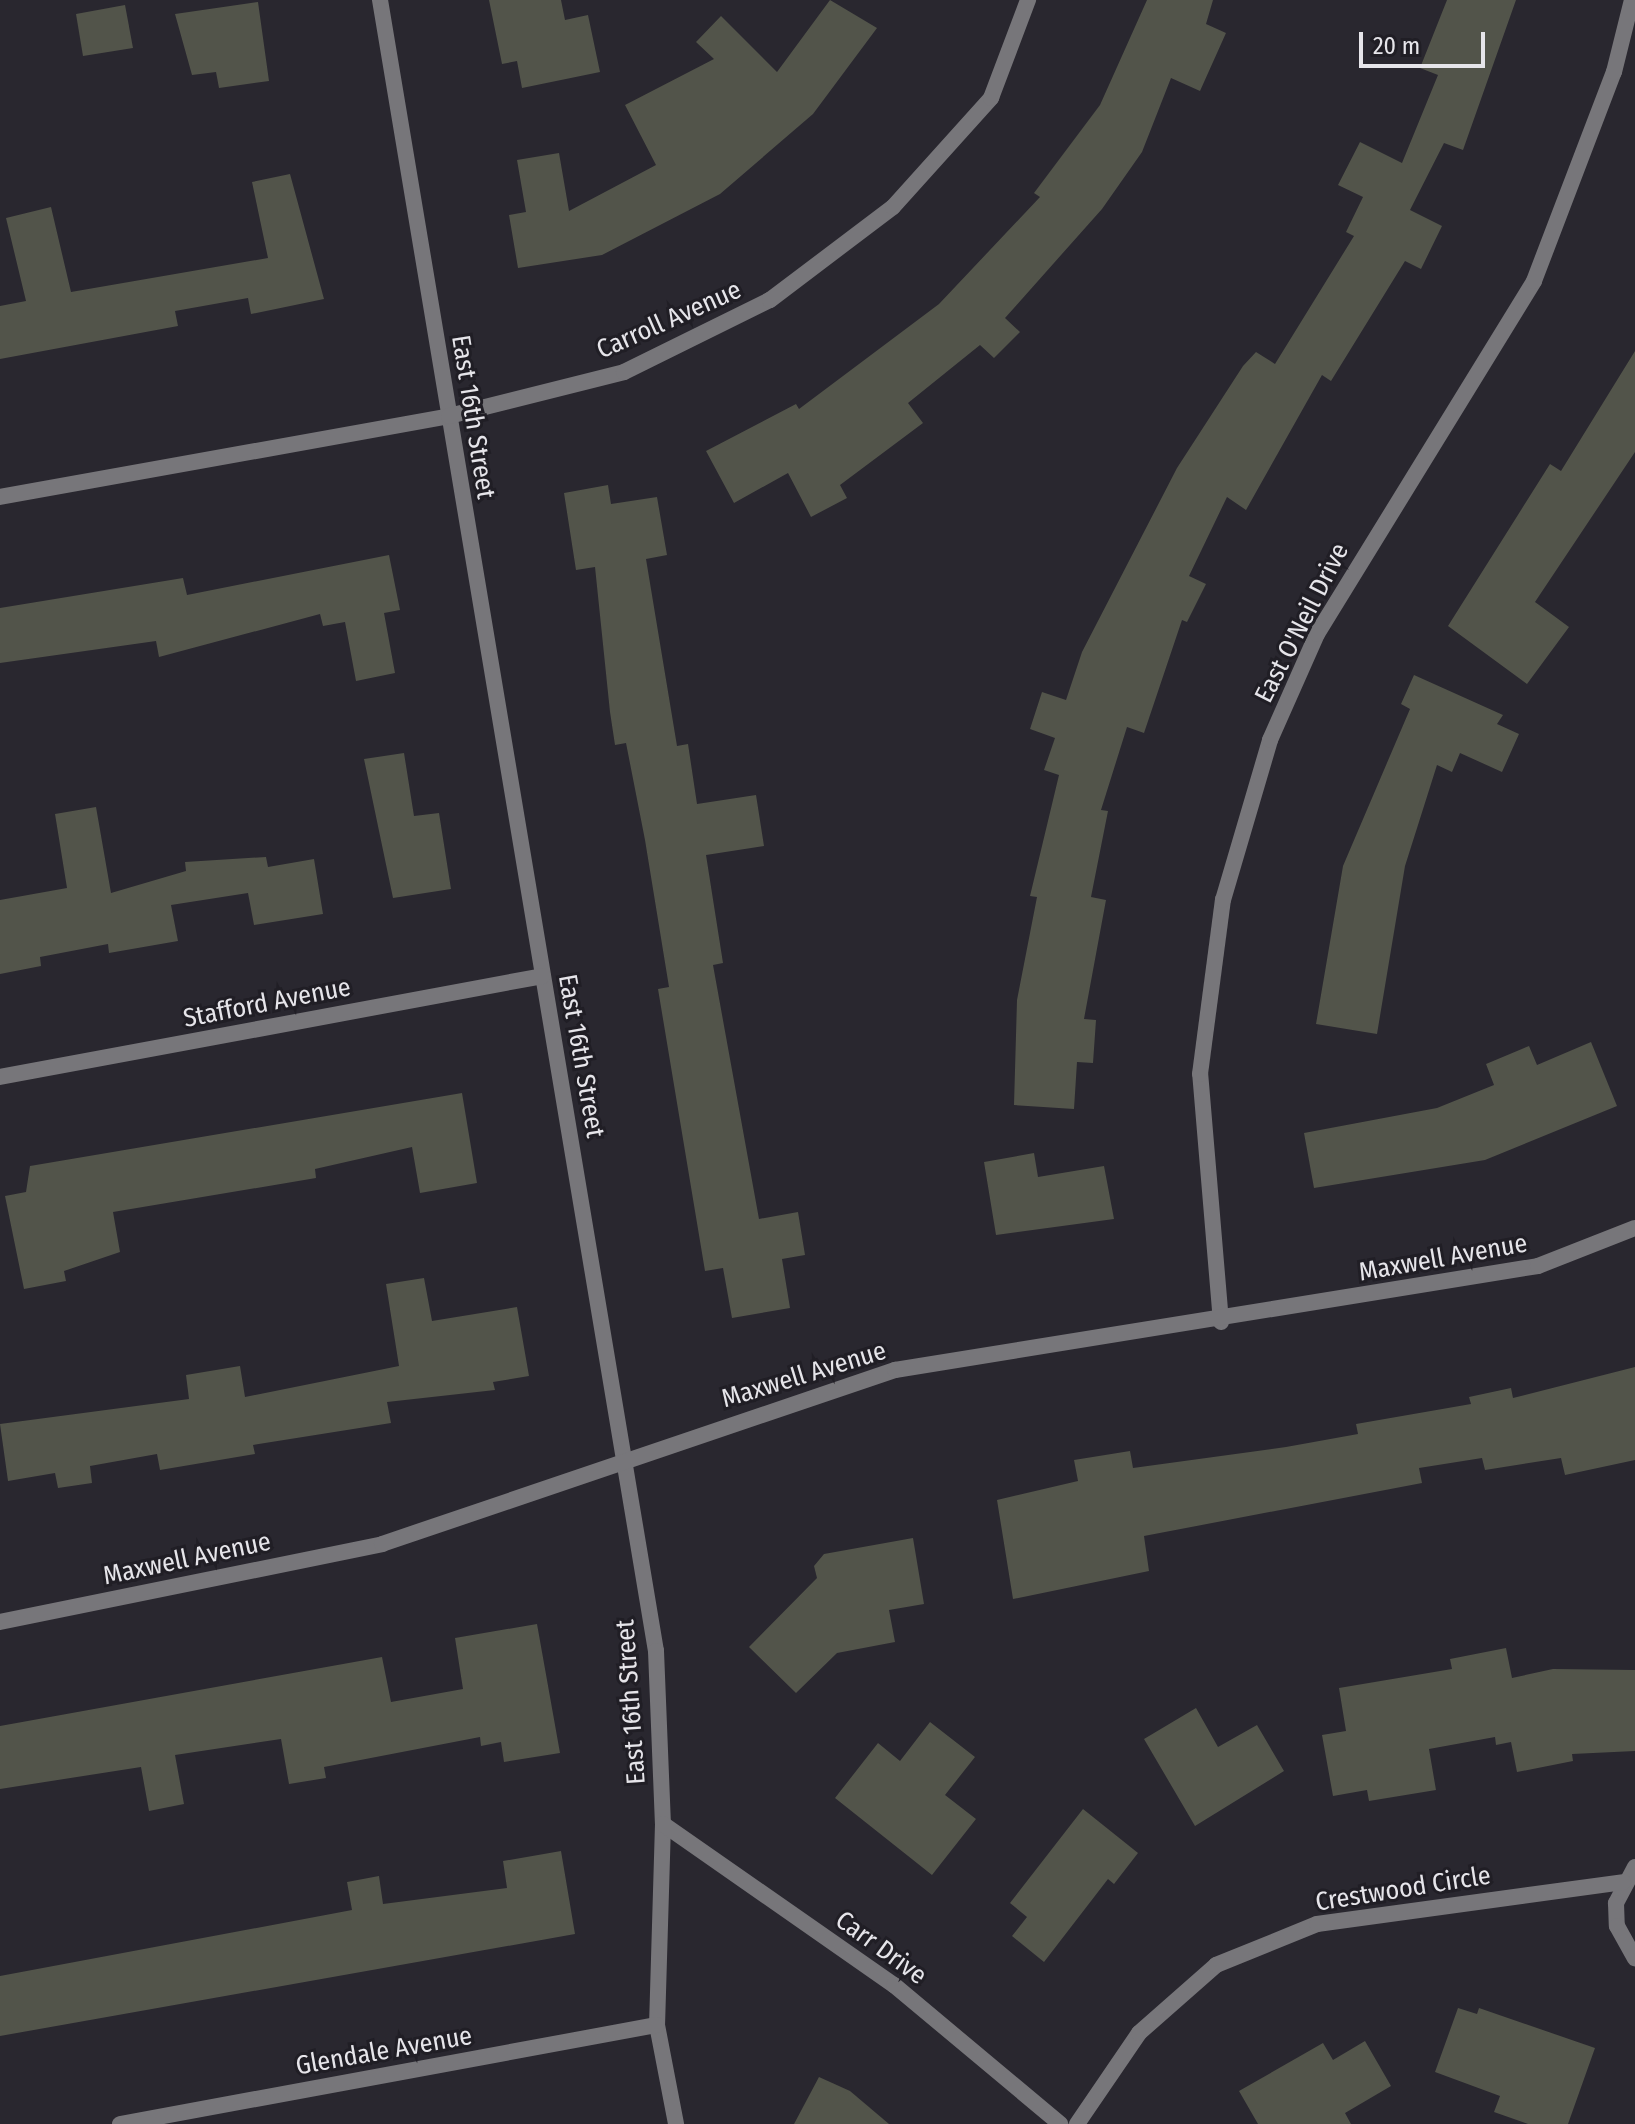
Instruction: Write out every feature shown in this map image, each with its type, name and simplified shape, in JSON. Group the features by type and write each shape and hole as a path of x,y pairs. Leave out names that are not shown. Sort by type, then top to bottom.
{"street":[{"name":"East 16th Street","path":"380,0 656,1651 663,1824 657,2025 676,2124"},
{"name":"Carroll Avenue","path":"0,497 449,416 624,372 770,300 893,207 991,98 1028,0"},
{"name":"East O'Neil Drive","path":"1221,1322 1200,1074 1223,900 1270,740 1317,634 1534,281 1614,72 1632,0"},
{"name":"Stafford Avenue","path":"0,1077 543,976"},
{"name":"Maxwell Avenue","path":"0,1622 382,1544 895,1370 1221,1322 1538,1266 1635,1228"},
{"name":"Carr Drive","path":"663,1824 894,1985 1060,2124"},
{"path":"1635,1867 1623,1882 1617,1926 1635,1958"},
{"name":"Crestwood Circle","path":"1077,2124 1139,2033 1216,1965 1317,1924 1623,1882"},
{"name":"Glendale Avenue","path":"120,2124 657,2025"}],"building":[{"path":"489,0 561,0 565,20 588,15 600,72 522,88 517,61 502,64"},
{"path":"830,0 877,28 813,114 720,194 602,255 518,268 509,215 526,212 517,160 559,153 569,211 656,165 625,105 714,59 696,42 721,16 777,72"},
{"path":"1147,0 1213,0 1206,24 1226,33 1200,91 1171,78 1142,152 1102,209 1005,318 1020,332 994,358 980,345 908,403 923,423 840,485 847,498 811,517 788,473 734,503 706,451 796,404 799,409 939,304 1040,197 1034,193 1100,105"},
{"path":"1447,0 1516,0 1463,150 1444,143 1410,210 1442,226 1421,269 1405,261 1331,381 1322,375 1246,510 1227,497 1189,576 1206,584 1187,622 1182,620 1144,733 1127,727 1101,810 1108,811 1091,897 1106,900 1084,1019 1096,1020 1093,1063 1077,1062 1074,1109 1014,1105 1017,1000 1037,897 1030,896 1059,775 1044,770 1055,738 1030,729 1042,692 1066,700 1082,652 1177,468 1243,366 1256,352 1275,364 1354,236 1346,232 1363,197 1338,185 1360,142 1402,163 1438,75 1420,68"},
{"path":"258,2 269,81 219,88 216,72 192,75 175,14"},
{"path":"125,5 133,48 83,56 76,14"},
{"path":"290,174 324,299 251,314 248,298 175,311 178,326 0,359 0,306 26,301 6,218 51,207 71,292 268,258 252,182"},
{"path":"1635,351 1635,452 1535,602 1569,627 1527,684 1448,626 1550,464 1561,471"},
{"path":"608,485 611,504 657,497 667,555 646,559 677,746 688,744 697,804 756,795 764,846 706,855 723,963 713,965 759,1219 798,1212 805,1255 782,1259 790,1308 732,1318 723,1268 705,1271 658,989 669,987 645,840 626,743 615,745 595,567 576,570 564,493"},
{"path":"389,555 400,610 384,613 395,673 356,681 345,622 323,626 320,614 159,657 156,641 0,663 0,608 183,578 187,595"},
{"path":"1414,675 1503,715 1497,724 1519,734 1502,772 1460,753 1452,772 1437,765 1405,866 1377,1034 1316,1024 1343,866 1410,709 1401,704"},
{"path":"404,753 414,816 439,813 451,889 393,898 364,759"},
{"path":"96,807 111,893 186,871 185,862 266,857 268,867 314,859 323,914 254,925 248,893 171,905 178,941 109,953 108,944 40,957 41,966 0,974 0,900 67,888 55,814"},
{"path":"1591,1042 1617,1106 1485,1160 1314,1188 1304,1133 1437,1108 1494,1085 1486,1064 1529,1046 1537,1065"},
{"path":"462,1093 477,1183 420,1193 412,1147 315,1169 316,1178 113,1212 120,1252 64,1271 66,1281 24,1289 5,1196 26,1192 30,1166"},
{"path":"1034,1153 1038,1177 1104,1166 1114,1219 996,1235 984,1162"},
{"path":"424,1278 432,1321 517,1307 529,1376 493,1382 495,1390 387,1402 391,1423 253,1445 255,1454 160,1470 157,1454 90,1466 92,1483 58,1488 55,1473 8,1481 0,1424 189,1399 186,1375 240,1366 245,1397 399,1366 386,1284"},
{"path":"1635,1367 1635,1460 1565,1475 1561,1458 1485,1470 1482,1458 1419,1468 1422,1483 1144,1536 1149,1571 1013,1599 997,1500 1078,1481 1074,1460 1130,1451 1133,1468 1286,1447 1358,1434 1356,1424 1471,1404 1469,1397 1511,1388 1513,1398"},
{"path":"913,1538 924,1604 889,1610 895,1642 837,1653 796,1693 749,1647 817,1578 814,1566 824,1554"},
{"path":"537,1624 560,1753 504,1762 501,1742 481,1746 480,1737 324,1767 326,1778 289,1784 281,1739 175,1755 184,1804 149,1811 141,1767 0,1789 0,1726 382,1657 391,1702 463,1689 455,1638"},
{"path":"1506,1648 1512,1678 1553,1669 1635,1670 1635,1751 1572,1754 1573,1761 1517,1772 1511,1742 1496,1745 1495,1737 1429,1749 1436,1790 1369,1801 1367,1790 1333,1796 1322,1735 1346,1731 1339,1688 1452,1669 1450,1659"},
{"path":"1196,1708 1218,1747 1257,1725 1284,1771 1195,1826 1144,1739"},
{"path":"930,1722 975,1757 945,1795 976,1819 932,1875 835,1798 878,1743 900,1761"},
{"path":"1083,1809 1138,1853 1114,1884 1108,1879 1044,1962 1012,1936 1027,1917 1010,1903"},
{"path":"561,1851 575,1934 0,2036 0,1976 352,1910 347,1882 379,1876 383,1904 507,1888 503,1861"},
{"path":"1458,2008 1477,2014 1479,2008 1595,2048 1568,2124 1528,2124 1494,2112 1500,2096 1435,2072"},
{"path":"1365,2041 1391,2086 1345,2113 1351,2124 1258,2124 1239,2091 1323,2043 1333,2060"},
{"path":"819,2077 850,2091 889,2124 794,2124"}]}
